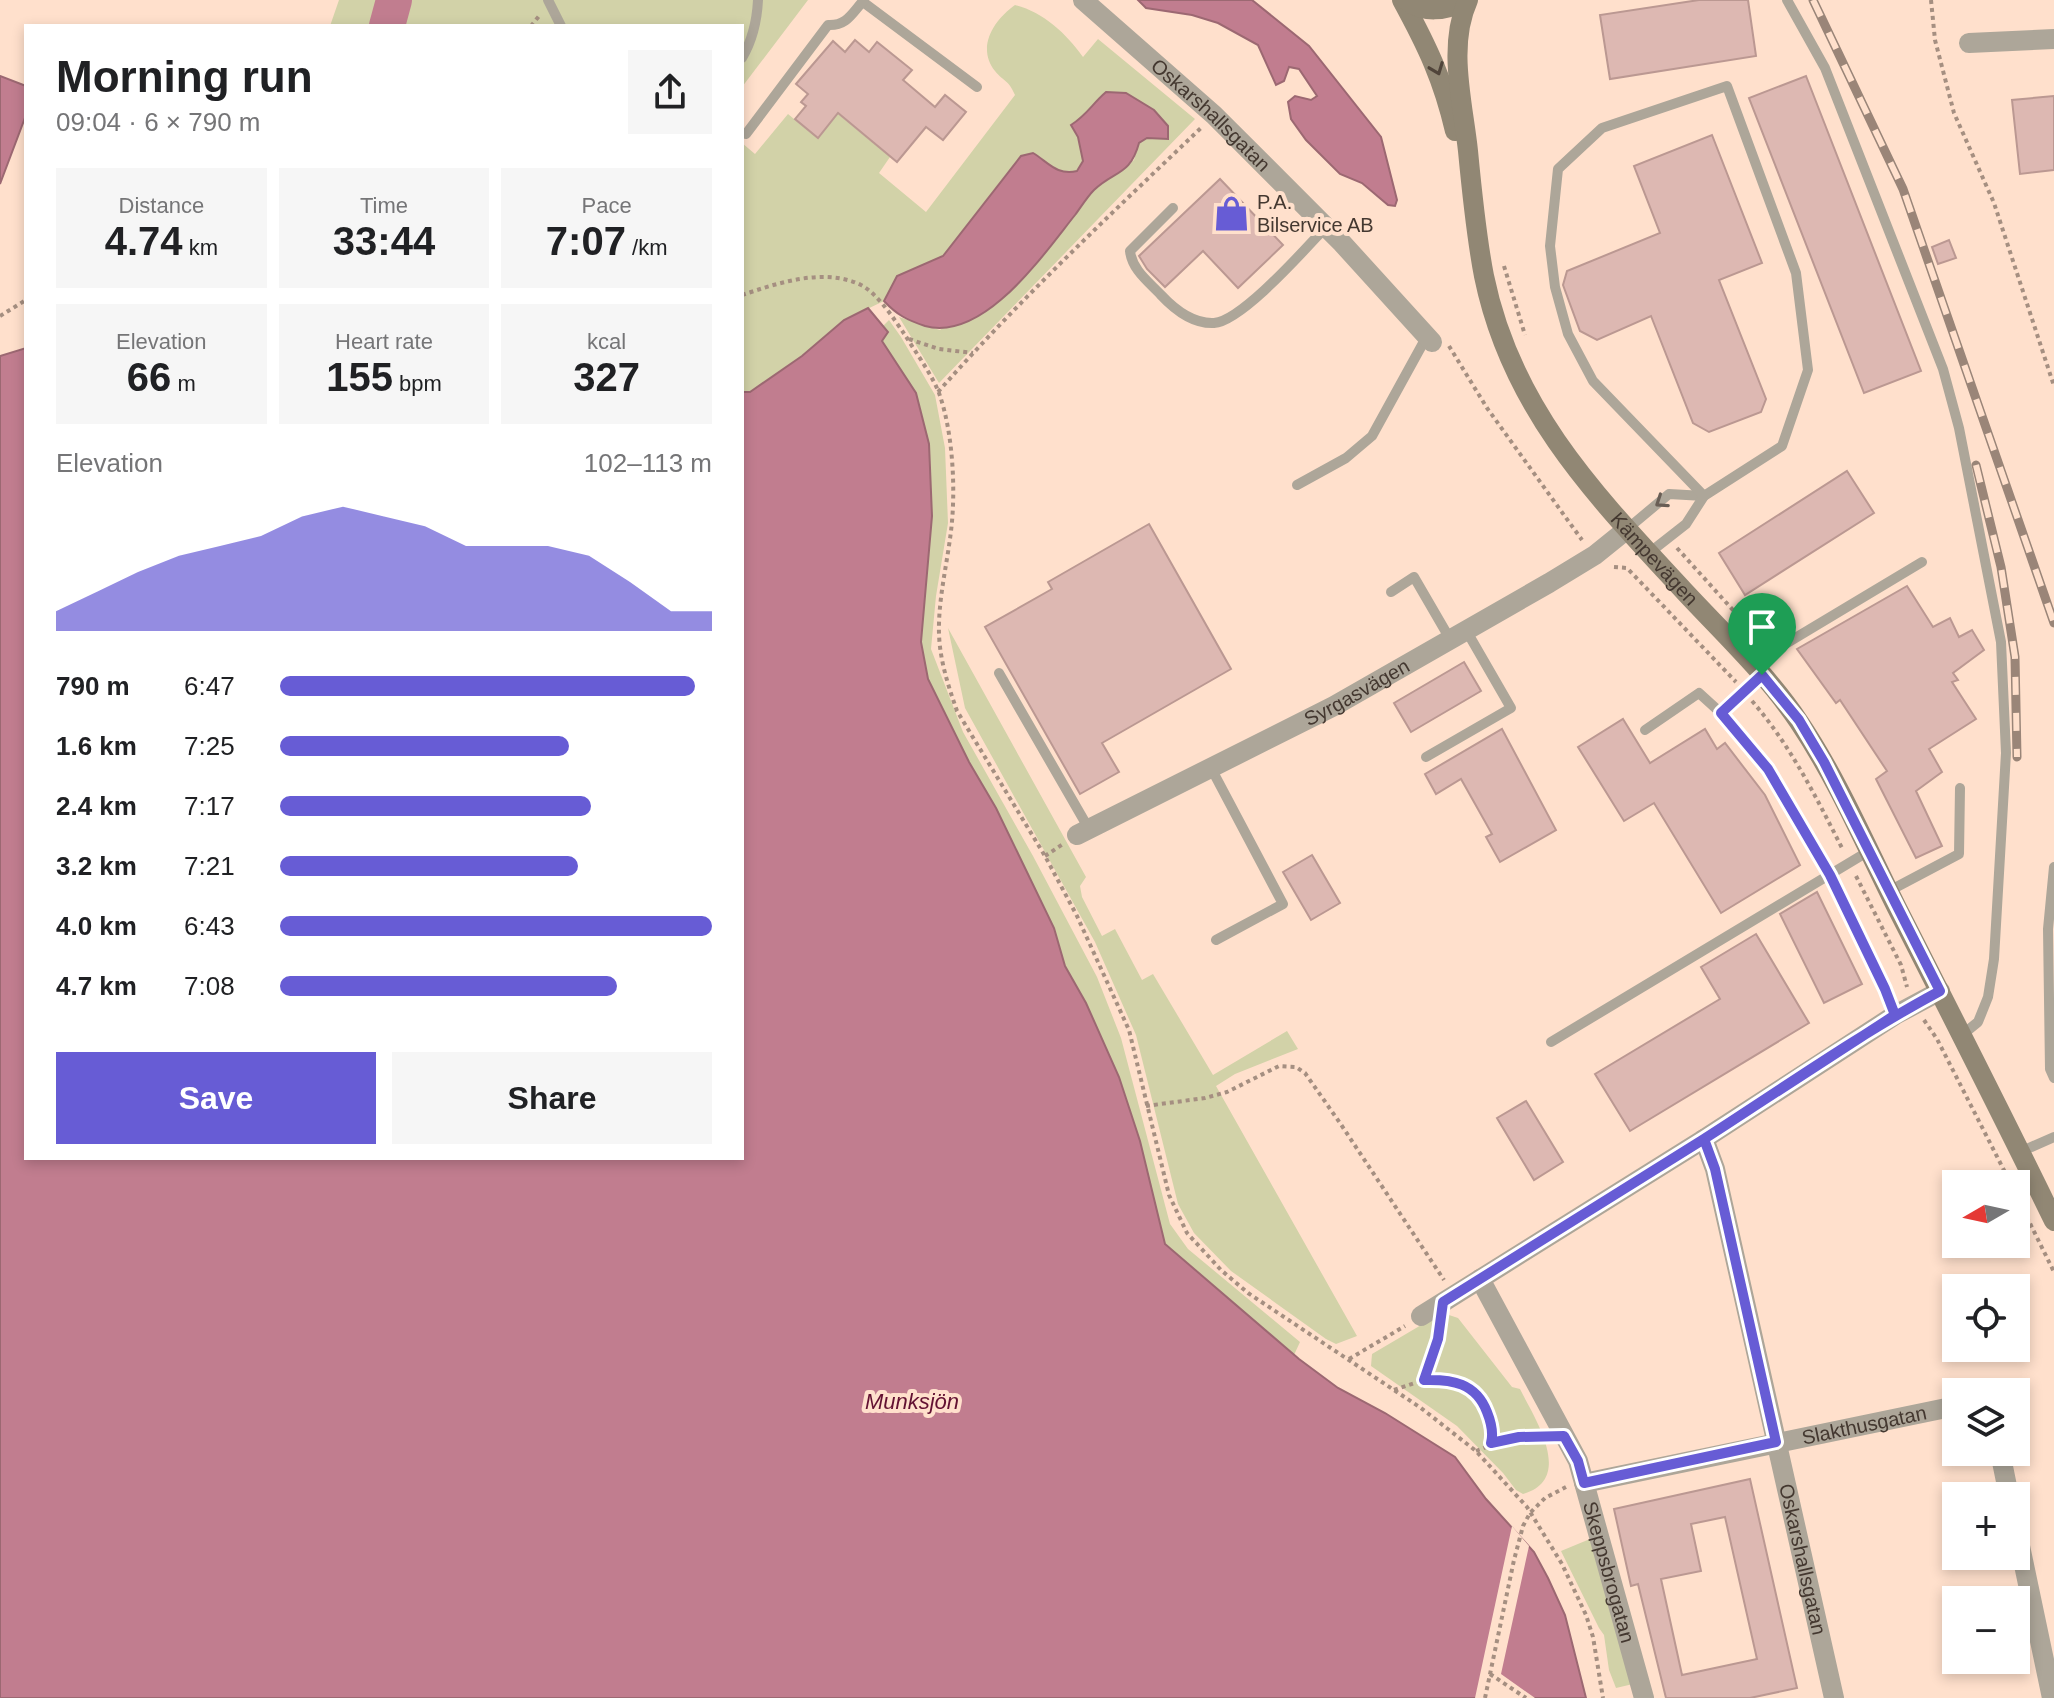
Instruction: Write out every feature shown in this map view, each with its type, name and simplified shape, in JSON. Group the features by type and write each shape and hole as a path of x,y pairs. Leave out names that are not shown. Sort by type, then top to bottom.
{"main road":[{"path":"1404,0 1427,9 1443,9 1466,0"},
{"name":"Kämpevägen","path":"1404,0 1431,52 1445,90 1475,216"},
{"name":"Kämpevägen","path":"1466,0 1456,46 1484,278 1501,337 1530,403 1581,478 1799,720 1824,762 2054,1221"}],"street":[{"name":"Oskarshallsgatan","path":"1083,0 1214,115 1326,227 1429,339"},
{"path":"1969,43 2054,39"},
{"name":"Syrgasvägen","path":"1083,832 1334,706 1595,555 1626,530"},
{"path":"1421,1316 1895,1015 1940,991"},
{"name":"Oskarshallsgatan","path":"1704,1139 1715,1169 1834,1698"},
{"name":"Skeppsbrogatan","path":"1480,1279 1578,1461 1644,1698"},
{"name":"Slakthusgatan","path":"1584,1483 1942,1409"},
{"path":"2025,1570 2052,1698"}],"lane":[{"path":"548,0 560,24"},
{"path":"744,55 757,16 758,0"},
{"path":"1787,0 1825,68 1943,369 1959,428 2001,642 2006,753 1994,959 1988,997 1978,1022 1962,1035"},
{"path":"746,134 828,25 838,26 847,22 864,1 977,87"},
{"path":"1649,553 1686,524 1704,496 1782,446 1808,370 1796,273 1727,86 1602,128 1558,169 1550,246 1555,287 1568,334 1593,381 1704,496"},
{"path":"1173,208 1130,251 1131,263 1173,308 1196,320 1215,323 1231,317 1258,295 1326,227"},
{"path":"1297,485 1346,458 1372,436 1386,406 1429,339"},
{"path":"1626,530 1669,494 1704,496"},
{"path":"1721,713 1772,652 1922,562"},
{"path":"1391,592 1414,577 1511,708 1426,757"},
{"path":"999,673 1083,832"},
{"path":"1645,730 1699,693 1721,713 1768,769 1830,875 1895,1015"},
{"path":"1211,768 1283,904 1216,940"},
{"path":"1889,891 1959,854 1960,788"},
{"path":"1551,1042 1869,851"},
{"path":"2054,867 2048,929 2050,1069 2054,1078"},
{"path":"2020,1152 2054,1137"}],"path":[{"path":"1931,0 1935,40 1954,113 1994,203 2054,386"},
{"path":"938,392 1119,205 1214,115"},
{"path":"1504,264 1529,348"},
{"path":"744,294 791,281 823,277 848,281 863,286 897,323"},
{"path":"0,316 24,301"},
{"path":"907,338 939,349 973,353"},
{"path":"1424,1380 1448,1299 1340,1123 1305,1073 1296,1067 1279,1066 1227,1092 1146,1106 1169,1195 1187,1233 1221,1270 1248,1293 1394,1390 1476,1451 1530,1513 1562,1564 1586,1615 1593,1637 1603,1698"},
{"path":"2030,1223 2054,1272"},
{"path":"1349,1359 1421,1316"},
{"path":"1394,1390 1424,1380 1453,1381 1472,1389 1481,1397 1491,1422 1491,1443"},
{"path":"1476,1451 1491,1443 1519,1437 1564,1436"},
{"path":"1485,1698 1523,1526 1530,1513 1555,1493 1584,1483"},
{"path":"1490,1674 1526,1698"}],"green space":[{"path":"339,0 808,0 744,84 744,24 331,24"},
{"path":"1015,5 1025,8 1053,25 1083,57 1098,39 1195,119 939,383 899,317 940,330 1094,190 1134,160 1139,143 1147,138 1155,139 1154,110 1126,93 1095,102 1087,115 1071,125 1078,137 1083,161 1077,171 1057,170 1040,157 1006,174 943,256 897,276 884,301 844,320 802,356 750,392 744,392 744,145 755,154 788,114 811,133 832,109 890,157 879,173 926,212 1015,95 995,71 987,53 990,35 1000,18"},
{"path":"889,320 935,395 945,448 948,523 931,649 963,732 1097,977 1121,1038 1170,1224 1188,1249 1300,1342 1294,1355 1165,1244 1140,1141 1119,1077 1086,1003 1065,966 1054,928 996,808 969,762 928,679 921,642 932,516 929,444 916,393 882,341 888,333 883,326"},
{"path":"948,628 1086,877 1080,886 1082,897 1102,936 1115,929 1142,980 1153,974 1213,1075 1287,1031 1298,1049 1235,1074 1216,1086 1357,1336 1336,1344 1326,1339 1231,1271 1194,1233 1178,1204 1136,1035 1095,942 965,708"},
{"path":"1449,1315 1458,1318 1512,1387 1520,1389 1541,1431 1547,1447 1547,1475 1538,1486 1523,1494 1457,1426 1371,1366 1372,1354 1428,1321"},
{"path":"1590,1539 1633,1684 1616,1688 1609,1670 1604,1635 1561,1551"}],"water":[{"path":"1138,0 1252,0 1309,46 1381,137 1397,200 1395,206 1388,205 1362,183 1340,174 1306,140 1291,119 1288,102 1295,96 1311,100 1317,96 1299,69 1289,67 1284,81 1276,85 1258,45 1218,23 1192,15 1146,8"},
{"path":"0,76 24,85 24,120 0,184"},
{"path":"1106,92 1126,93 1154,110 1168,126 1168,139 1147,138 1139,143 1126,167 1091,193 1010,292 969,321 947,327 913,322 884,301 897,276 943,256 1021,156 1033,153 1058,170 1077,171 1083,161 1078,137 1071,125"},
{"name":"Munksjön","path":"868,308 888,332 882,341 916,393 929,444 932,516 921,642 928,679 969,762 996,808 1054,928 1065,966 1086,1003 1119,1077 1140,1141 1165,1244 1299,1359 1338,1388 1455,1457 1486,1499 1534,1552 1565,1615 1586,1698 0,1698 0,356 24,349 24,1160 744,1160 744,392 750,392 802,356 844,320"}],"pier":[{"path":"1512,1526 1529,1546 1501,1674 1535,1698 1475,1698"}],"building":[{"path":"1699,0 1748,0 1756,56 1610,79 1600,15"},
{"path":"855,40 869,52 877,42 912,70 903,80 935,107 945,95 966,112 943,140 926,127 897,162 838,113 818,138 795,119 806,106 801,102 808,94 796,84 833,41 845,52"},
{"path":"1806,76 1921,371 1864,393 1749,98"},
{"path":"2054,96 2054,170 2020,174 2012,100"},
{"path":"1712,135 1762,263 1719,280 1766,399 1761,412 1709,432 1693,423 1651,316 1597,340 1580,331 1563,285 1567,271 1660,233 1634,166"},
{"path":"1220,179 1283,245 1238,288 1203,251 1165,287 1139,256"},
{"path":"1949,240 1956,258 1938,264 1932,247"},
{"path":"1847,471 1874,513 1745,595 1719,553"},
{"path":"1149,524 1231,669 1102,743 1119,772 1080,794 985,627 1052,589 1048,582"},
{"path":"1907,586 1933,627 1950,618 1959,637 1972,630 1984,650 1953,673 1958,680 1952,682 1976,719 1929,749 1942,772 1916,791 1942,846 1916,858 1876,779 1887,771 1840,700 1836,703 1797,649"},
{"path":"1464,662 1481,691 1411,732 1394,703"},
{"path":"1623,719 1650,763 1705,729 1717,749 1725,743 1765,795 1800,865 1721,913 1654,803 1624,821 1578,747"},
{"path":"1502,729 1556,830 1500,862 1486,837 1492,834 1461,779 1436,794 1425,774"},
{"path":"1312,855 1340,903 1311,920 1283,872"},
{"path":"1817,892 1862,984 1824,1003 1780,914"},
{"path":"1756,934 1809,1023 1630,1131 1595,1074 1720,999 1701,967"},
{"path":"1526,1101 1563,1162 1534,1180 1497,1118"},
{"path":"1750,1479 1797,1688 1750,1698 1666,1698 1638,1584 1631,1586 1614,1509","holes":["1725,1517 1757,1659 1682,1675 1661,1579 1701,1571 1691,1524"]}],"waterway":[{"path":"388,24 394,0"}],"railway":[{"path":"1813,0 1903,189 2054,623"},
{"path":"1976,465 2001,567 2015,657 2017,757"}],"place":[{"name":"P.A. Bilservice AB","path":"1231,213"}],"route":[{"path":"1762,675 1721,713 1768,769 1830,875 1895,1015 1443,1302 1442,1325 1424,1380 1453,1381 1472,1389 1481,1397 1491,1422 1491,1443 1519,1437 1564,1436 1578,1461 1584,1483 1776,1442 1715,1169 1704,1139 1895,1015 1940,991 1824,762 1799,720 1762,675"}]}
